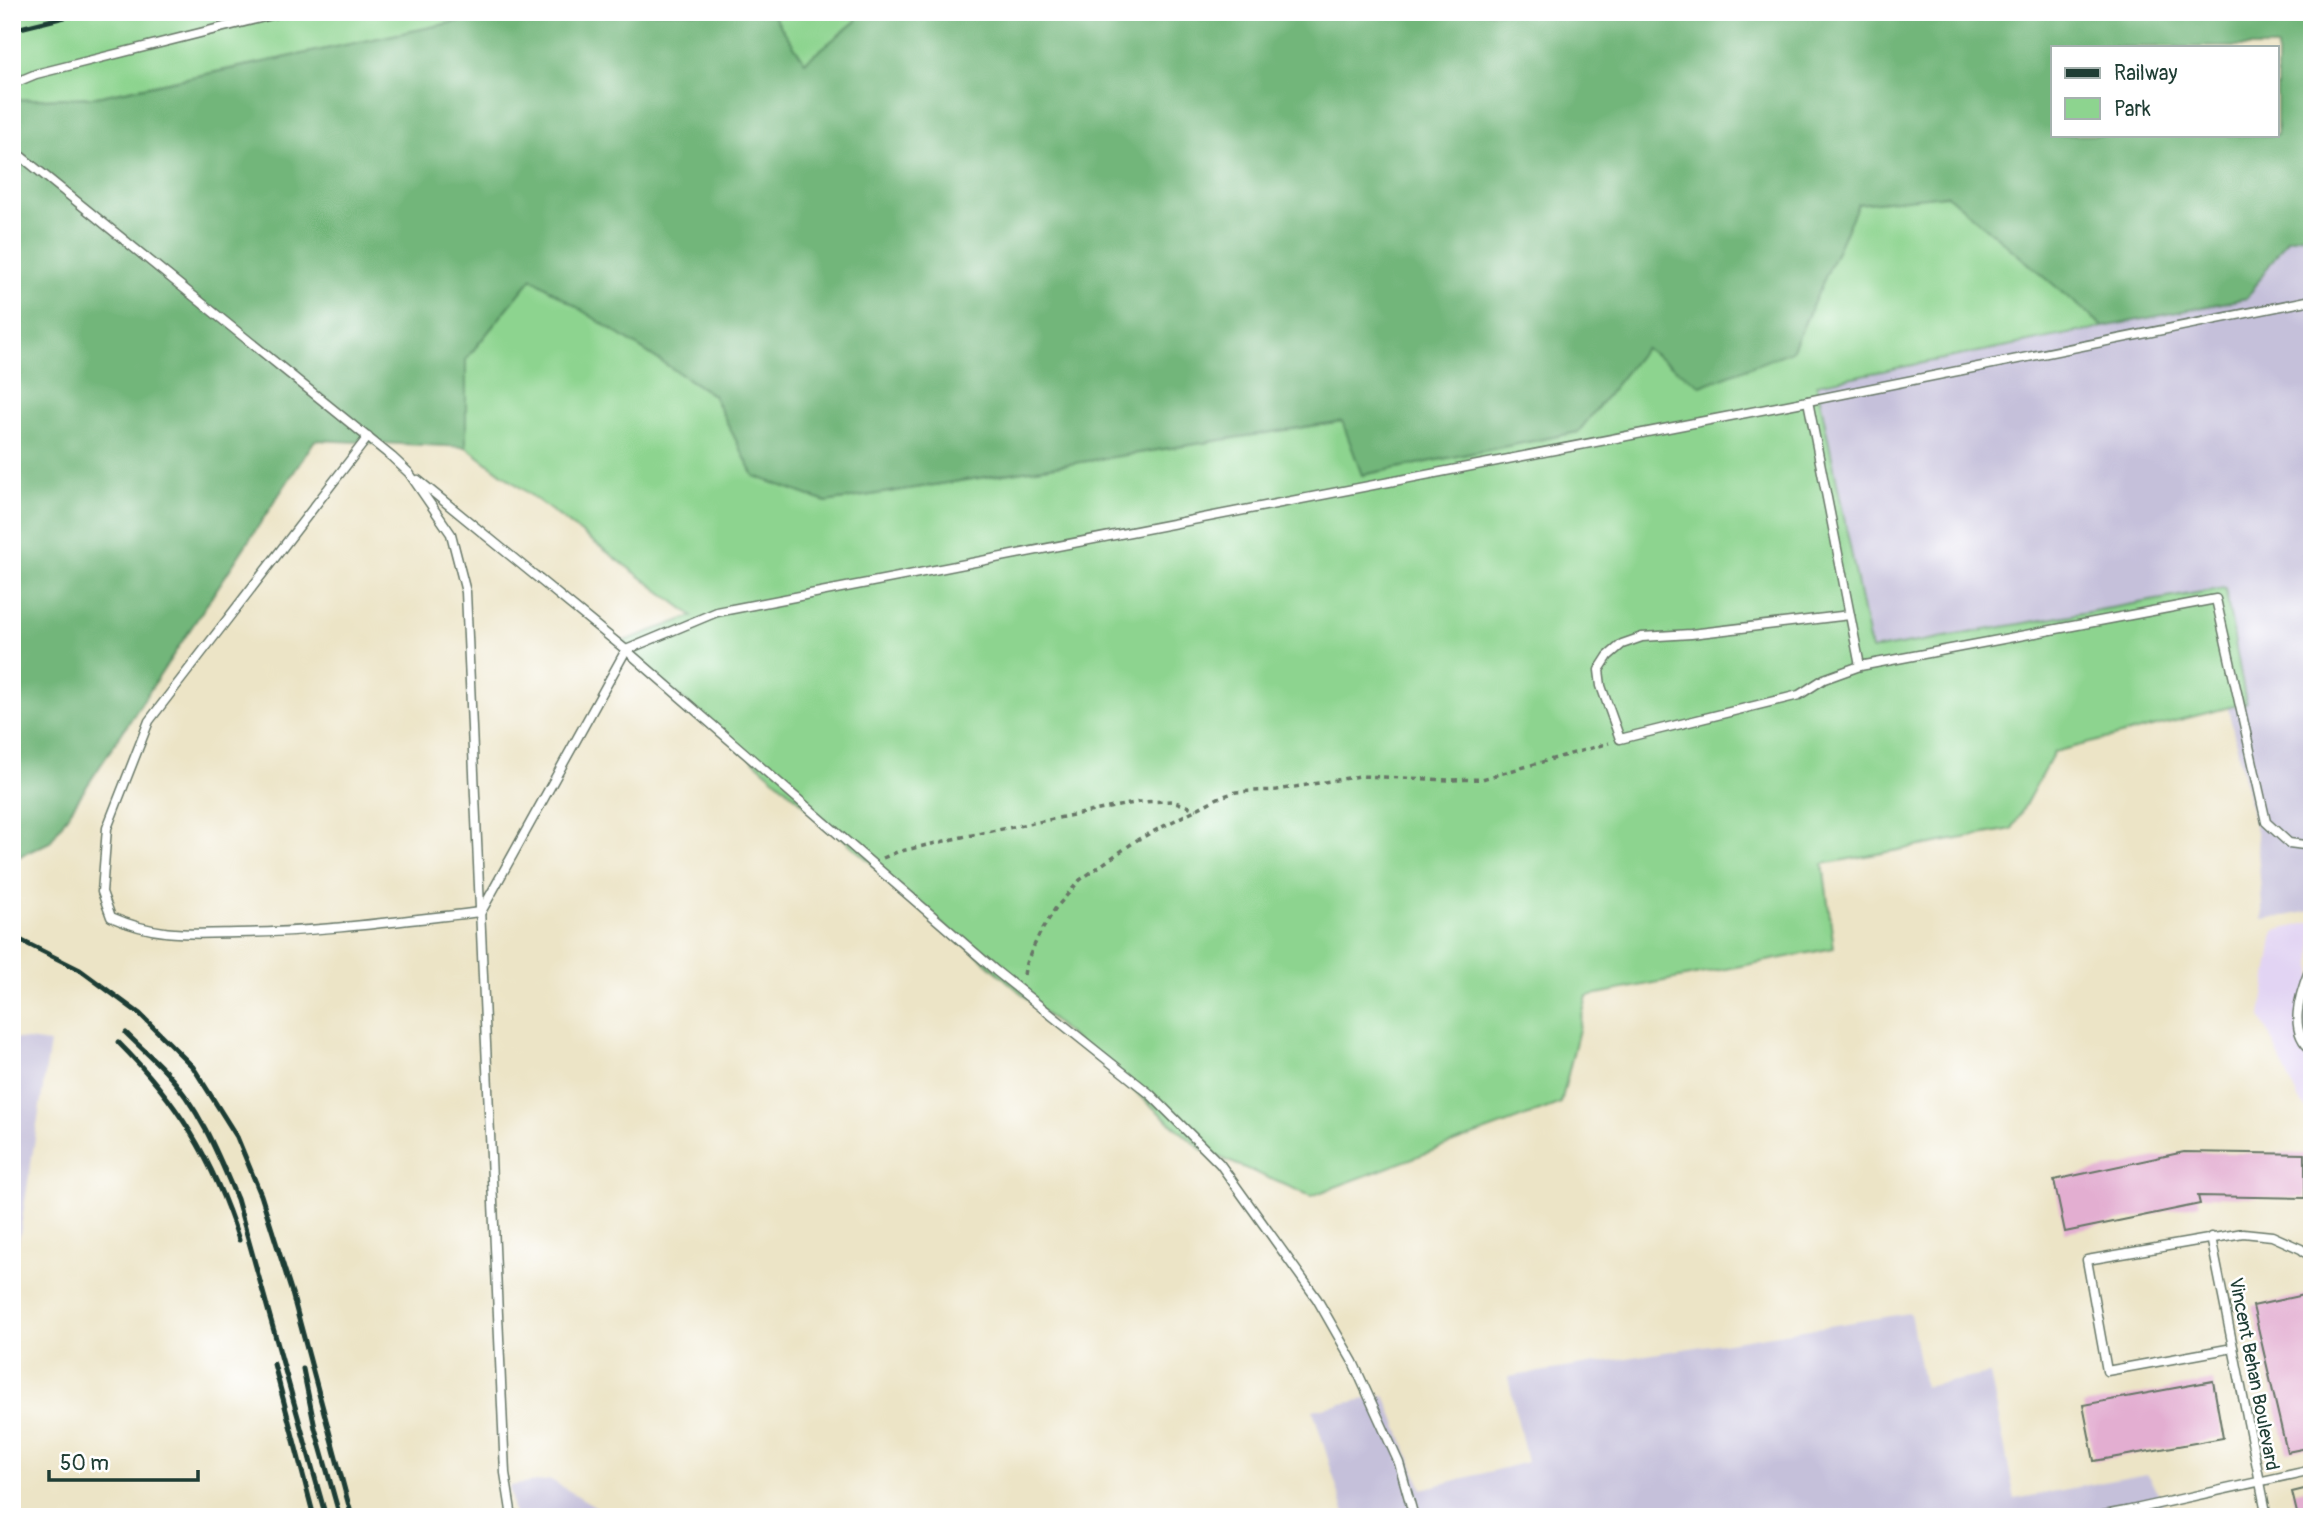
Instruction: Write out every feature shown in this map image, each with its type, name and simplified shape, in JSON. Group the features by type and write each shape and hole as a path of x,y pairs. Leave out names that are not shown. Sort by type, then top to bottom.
{"lane":[{"path":"12,85 36,74 284,12"},
{"path":"12,149 626,650 1021,991 1150,1094 1227,1174 1317,1299 1353,1362 1399,1463 1414,1517"},
{"path":"481,912 626,650 717,612 1808,401 2312,300"},
{"path":"1808,401 1860,666"},
{"path":"368,437 149,720 107,828 102,892 111,917 135,927 170,934 295,932 481,912"},
{"path":"409,473 450,534 466,592 505,1473 512,1517"},
{"path":"1850,615 1691,635 1642,637 1622,644 1608,656 1599,670 1601,687 1620,739 1799,695 1824,679 1860,666 2216,599 2266,822 2289,844 2312,846"},
{"path":"2312,969 2300,995 2298,1024 2306,1046 2312,1050"},
{"path":"2233,1348 2107,1371 2087,1260 2243,1233 2272,1236 2301,1249 2312,1258"},
{"name":"Vincent Behan Boulevard","path":"2211,1237 2267,1517"},
{"path":"2093,1517 2127,1514 2260,1480 2312,1470"}],"path":[{"path":"1021,991 1026,963 1039,935 1055,909 1080,880 1137,840 1196,809 1236,792 1278,790 1360,776 1482,779 1620,739"},
{"path":"872,863 897,852 962,837 1139,802 1172,801 1196,809"}],"shaded area":[{"path":"2312,234 2312,911 2263,920 2257,836 2228,708 2246,704 2225,588 1871,651 1817,384 2247,298 2287,239"},
{"path":"2312,922 2312,1114 2298,1099 2261,1016 2274,931"},
{"path":"12,1038 50,1043 12,1284"},
{"path":"1910,1313 1924,1387 1990,1374 2015,1499 2146,1474 2161,1497 2164,1517 1346,1517 1313,1410 1385,1395 1422,1489 1527,1462 1508,1377"},
{"path":"551,1480 613,1517 514,1517 509,1486"}],"green space":[{"path":"12,12 503,12 96,97 12,100"},
{"path":"503,12 771,12 805,62 856,21 856,12 2312,12 2312,234 2287,239 2247,298 2104,327 1947,195 1858,204 1792,351 1701,386 1645,348 1578,432 1362,475 1342,421 826,502 754,476 713,395 532,278 466,359 466,447 315,440 50,842 12,860 12,100 96,97"},
{"path":"771,12 856,12 856,21 805,63"},
{"path":"1947,194 2104,327 1817,384 1871,650 2225,588 2246,703 2054,752 2012,829 1823,864 1834,948 1587,996 1561,1103 1311,1196 1202,1150 618,643 693,616 466,447 466,359 532,278 713,395 755,476 826,502 1343,421 1362,475 1578,432 1645,348 1792,351 1857,204"}],"building":[{"path":"2184,1152 2305,1154 2305,1198 2198,1196 2200,1204 2065,1232 2054,1180"},
{"path":"2308,1294 2312,1312 2312,1447 2287,1452 2253,1306"},
{"path":"2213,1381 2223,1438 2094,1461 2083,1405"},
{"path":"2312,1487 2312,1517 2298,1517 2292,1492"}],"railway":[{"path":"12,30 85,12"},
{"path":"12,936 80,970 140,1014 193,1067 237,1137 261,1195 292,1293 352,1517"},
{"path":"126,1033 177,1085 207,1132 223,1165 237,1199 326,1517"},
{"path":"118,1042 158,1086 191,1133 217,1183 239,1240"},
{"path":"274,1364 314,1517"},
{"path":"303,1369 315,1428 340,1517"}]}
